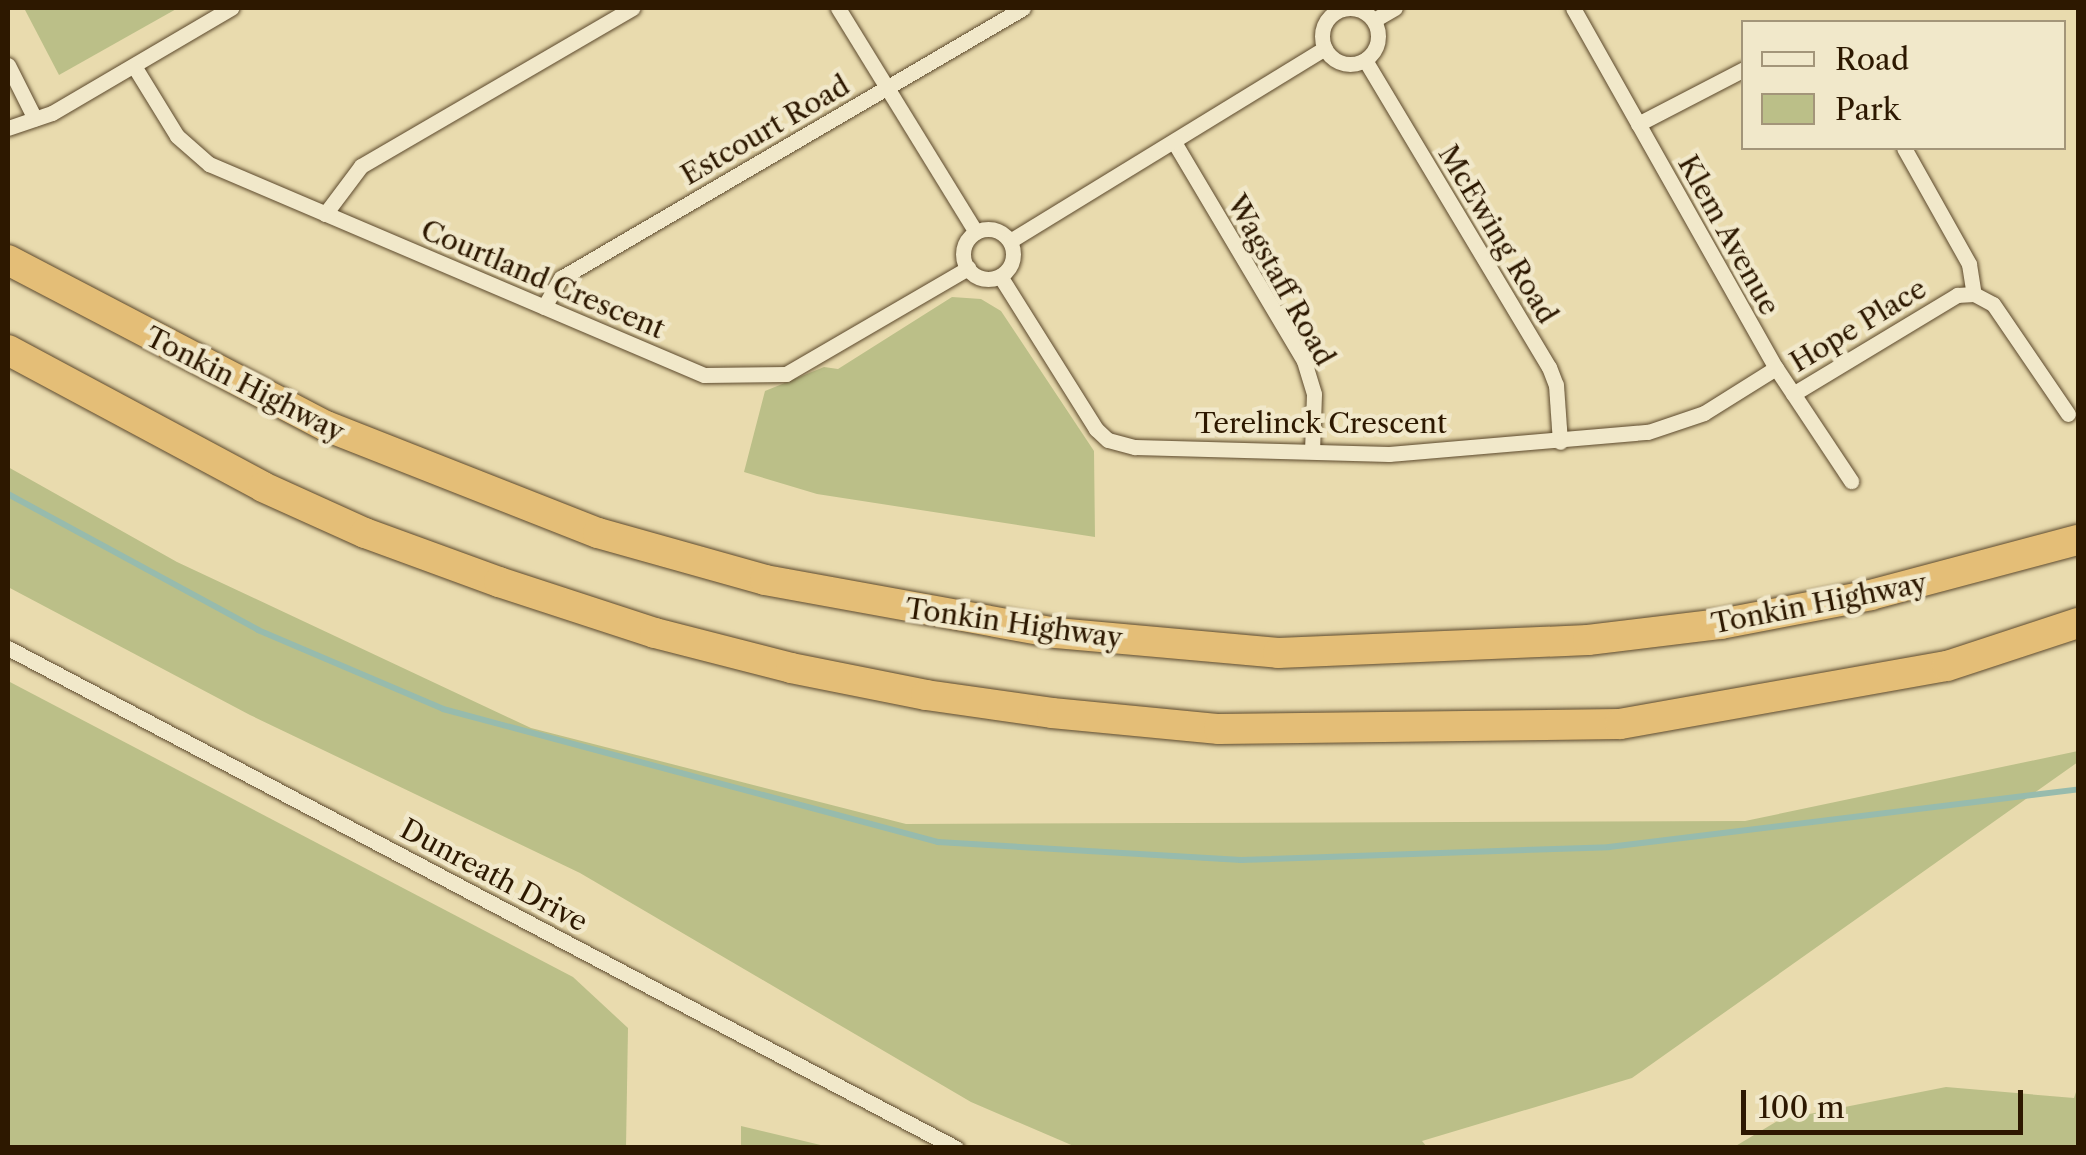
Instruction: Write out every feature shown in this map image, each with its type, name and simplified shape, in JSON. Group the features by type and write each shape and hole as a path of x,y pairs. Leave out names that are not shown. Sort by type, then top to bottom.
{"highway":[{"name":"Tonkin Highway","path":"8,260 326,426 598,533 765,580 955,618 1056,633 1278,653 1407,651 1588,640 1771,615 2030,556 2078,540"},
{"path":"8,350 262,487 365,533 499,582 655,633 791,668 926,695 1052,713 1219,729 1620,724 1947,666 2078,623"},
{"path":"2030,556 2078,531"}],"street":[{"path":"8,128 35,119 134,66 230,8"},
{"path":"325,214 361,166 632,8"},
{"path":"838,8 976,232"},
{"name":"Estcourt Road","path":"544,307 562,278 1023,8"},
{"path":"1374,20 1395,8"},
{"name":"Klem Avenue","path":"1573,8 1776,368 1851,481"},
{"path":"1332,11 1363,11 1374,20 1379,34 1376,48 1366,60 1348,65 1332,58 1325,48 1322,34 1332,11"},
{"path":"1010,241 1325,48"},
{"name":"McEwing Road","path":"1366,60 1549,367 1556,385 1560,442"},
{"path":"8,65 35,119"},
{"name":"Courtland Crescent","path":"134,66 177,136 209,164 704,375 786,374 968,268"},
{"path":"1638,124 1741,71"},
{"name":"Wagstaff Road","path":"1174,142 1304,362 1314,394 1312,450"},
{"path":"1905,150 1969,264 1974,294 1993,304 2068,414"},
{"path":"992,229 1010,241 1013,259 1000,276 983,278 968,268 964,250 976,232 992,229"},
{"name":"Terelinck Crescent","path":"1000,276 1096,429 1108,440 1135,447 1389,454 1648,432 1704,413 1776,368"},
{"name":"Hope Place","path":"1793,394 1958,295 1974,294"},
{"name":"Dunreath Drive","path":"8,648 956,1148"}],"green space":[{"path":"24,8 178,8 59,75"},
{"path":"952,297 981,299 1001,311 1094,451 1095,537 817,494 744,472 765,391 824,367 838,369"},
{"path":"8,467 177,562 531,728 906,824 1745,821 2078,751 2078,762 1632,1078 1422,1141 1427,1147 1076,1147 971,1102 580,873 250,715 8,587"},
{"path":"8,681 573,977 628,1028 626,1147 8,1145"},
{"path":"2078,1086 2078,1147 1734,1147 1779,1120 1946,1087 2074,1098"},
{"path":"741,1126 829,1147 741,1147"}],"waterway":[{"path":"8,494 258,630 443,709 938,842 1241,860 1609,847 2078,789"}]}
